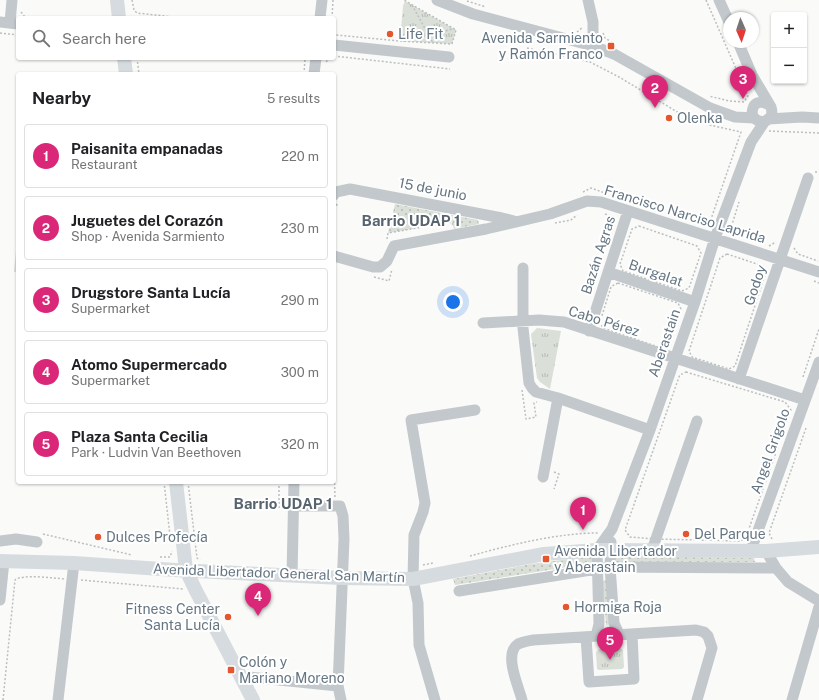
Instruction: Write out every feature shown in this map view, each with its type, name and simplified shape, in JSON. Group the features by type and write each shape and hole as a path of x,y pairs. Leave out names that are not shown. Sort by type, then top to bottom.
{"main road":[{"path":"117,0 119,16"},
{"path":"124,60 126,72"},
{"path":"176,484 186,570 253,700"},
{"name":"Avenida Libertador General San Martín","path":"2,561 74,563 342,578 413,572 544,554 604,550 654,544 751,550 770,546 819,547"}],"street":[{"path":"9,23 12,0"},
{"path":"320,16 322,0"},
{"path":"437,0 473,14 593,46 614,54 700,103 735,117 819,118"},
{"path":"588,0 593,22 593,46"},
{"path":"719,0 724,12"},
{"path":"336,45 449,57"},
{"path":"741,48 752,75 769,105 772,114 760,117"},
{"path":"314,72 316,60"},
{"path":"752,75 760,117"},
{"path":"760,117 757,103 763,102 802,117"},
{"name":"Aberastain","path":"604,550 650,430 695,302 715,238 760,117"},
{"name":"Godoy","path":"739,379 780,259 811,175"},
{"name":"15 de junio","path":"339,192 350,189 516,222"},
{"name":"Francisco Narciso Laprida","path":"390,264 394,246 516,222 550,214 587,201 600,202 819,272"},
{"name":"Bazán Agras","path":"589,331 628,211"},
{"path":"336,257 373,267 380,267 390,264"},
{"path":"523,268 522,320 529,383 532,388 536,392 558,398 650,430"},
{"name":"Burgalat","path":"608,272 695,302"},
{"name":"Cabo Pérez","path":"483,324 522,320 564,322 805,400"},
{"name":"Angel Grigolo","path":"751,550 819,362"},
{"path":"547,474 558,398"},
{"path":"435,700 420,645 418,603 413,572 414,535 425,503 412,420 475,410"},
{"path":"654,544 697,421"},
{"path":"292,576 294,484"},
{"path":"293,506 340,506 343,516 344,539 338,686 341,700"},
{"path":"0,541 38,538"},
{"path":"770,546 776,568 788,582 819,600"},
{"path":"604,550 610,567 614,623 619,634"},
{"path":"604,550 597,569 599,624 591,636 589,682 634,679 632,634"},
{"path":"0,600 2,561"},
{"path":"58,700 74,563"},
{"path":"459,591 610,567 776,568"},
{"path":"792,700 819,607"},
{"path":"522,700 511,663 514,648 519,644 533,640 696,630 704,632 708,636 712,648 697,700"},
{"path":"241,678 250,677 338,686"}],"path":[{"path":"132,0 134,10 137,13 165,16"},
{"path":"332,16 334,0"},
{"path":"336,35 400,42 452,44 456,30 404,0"},
{"path":"706,0 748,96 744,102 729,101 707,95"},
{"path":"411,4 433,43"},
{"path":"20,11 24,16"},
{"path":"400,42 453,29"},
{"path":"0,33 16,34"},
{"path":"602,33 605,38 615,44"},
{"path":"527,48 590,62 684,116 705,124 741,132 710,222 703,226 699,224"},
{"path":"336,56 450,69"},
{"path":"137,60 139,72"},
{"path":"304,72 305,60"},
{"path":"325,67 327,60"},
{"path":"760,117 819,134"},
{"path":"811,175 819,172"},
{"path":"577,195 591,188 610,194"},
{"path":"736,236 733,235 730,228 740,199"},
{"path":"554,223 571,220 582,212"},
{"path":"603,214 614,217 617,224"},
{"path":"387,239 388,233 452,222 454,229"},
{"path":"639,226 697,246 701,253 689,288 682,291 623,271 620,264 632,229 639,226"},
{"path":"763,244 770,246 777,240"},
{"path":"794,248 798,254 819,261"},
{"path":"727,254 763,266 766,272 735,366 728,369 692,357 689,351 720,258 727,254"},
{"path":"369,276 389,281 390,264"},
{"path":"810,280 819,283"},
{"path":"618,283 678,302 681,310 668,346 664,349 602,328 600,322 612,286 618,283"},
{"path":"802,380 819,329"},
{"path":"686,372 785,402 791,410 746,537 740,541 654,544 630,537 625,530 680,375 686,372"},
{"path":"770,546 769,533 808,422"},
{"path":"547,474 559,474 554,489"},
{"path":"164,484 170,537"},
{"path":"188,484 197,558 203,563"},
{"path":"334,484 335,502"},
{"path":"469,556 553,536 599,533"},
{"path":"38,538 135,556"},
{"path":"156,557 170,557 172,552 171,544"},
{"path":"413,572 434,563"},
{"path":"3,700 15,580 17,578 72,579 183,589"}],"green space":[{"path":"405,1 456,30 452,44 400,41 403,6"},
{"path":"395,204 478,220 479,224 454,229 452,222 388,233"},
{"path":"16,251 16,272 14,272"},
{"path":"537,328 561,331 550,389 537,378 531,334"},
{"path":"592,556 592,563 455,585 453,579 531,564"},
{"path":"615,556 754,558 755,562 615,563"},
{"path":"606,580 611,624 606,625 602,581"},
{"path":"620,648 623,650 624,667 622,669 597,669 596,652 599,649"}],"place":[{"name":"Life Fit","path":"390,34"},
{"name":"Avenida Sarmiento y Ramón Franco","path":"611,46"},
{"name":"Drugstore Santa Lucía","path":"743,99"},
{"name":"Juguetes del Corazón","path":"655,108"},
{"name":"Olenka","path":"669,118"},
{"name":"Paisanita empanadas","path":"583,530"},
{"name":"Del Parque","path":"686,534"},
{"name":"Dulces Profecía","path":"98,537"},
{"name":"Avenida Libertador y Aberastain","path":"546,559"},
{"name":"Hormiga Roja","path":"566,607"},
{"name":"Atomo Supermercado","path":"258,616"},
{"name":"Fitness Center Santa Lucía","path":"228,617"},
{"name":"Plaza Santa Cecilia","path":"610,660"},
{"name":"Colón y Mariano Moreno","path":"231,670"}],"district":[{"name":"Barrio UDAP 1","path":"411,221"},
{"name":"Barrio UDAP 1","path":"283,504"}]}
